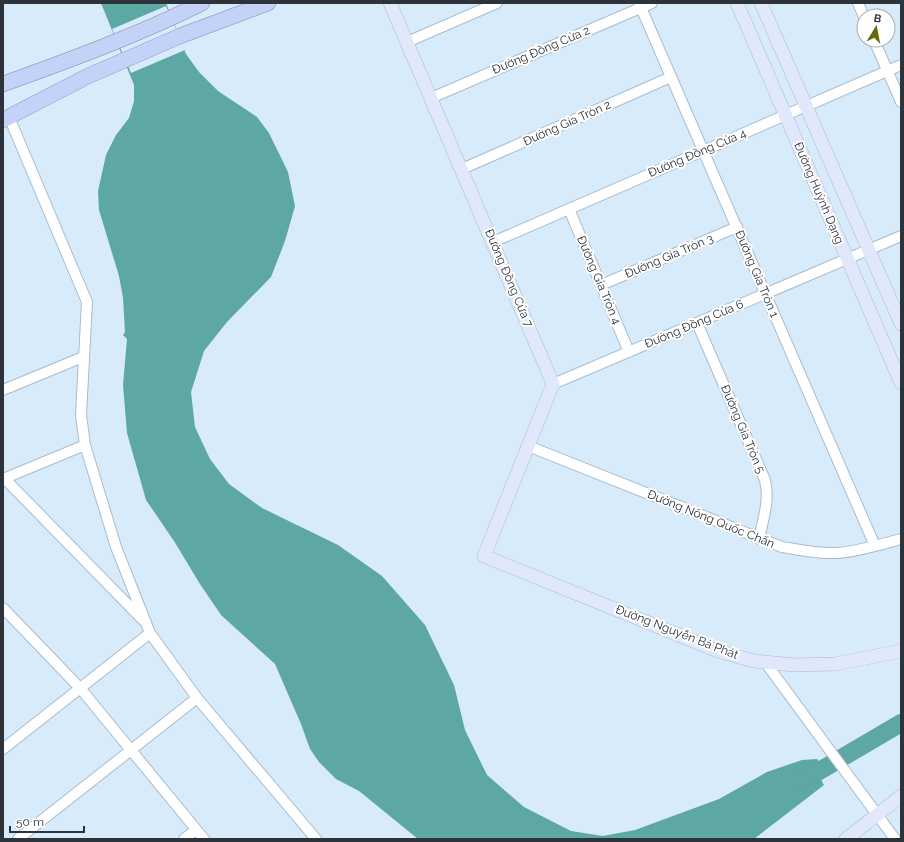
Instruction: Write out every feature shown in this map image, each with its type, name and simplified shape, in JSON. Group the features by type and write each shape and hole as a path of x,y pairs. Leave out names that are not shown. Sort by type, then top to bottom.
{"main road":[{"path":"3,84 118,41 172,18 202,3"},
{"path":"6,118 88,76 180,36 268,3"}],"street":[{"name":"Đường Đồng Cửa 7","path":"390,3 554,384"},
{"path":"407,42 497,3"},
{"name":"Đường Đồng Cửa 2","path":"431,98 640,5 652,3"},
{"name":"Đường Huỳnh Dạng","path":"737,3 901,383"},
{"name":"Đường Huỳnh Dạng","path":"761,3 901,324"},
{"name":"Đường Gia Tròn 1","path":"640,5 875,546"},
{"path":"878,48 901,102"},
{"name":"Đường Đồng Cửa 4","path":"493,242 901,65"},
{"name":"Đường Gia Tròn 2","path":"462,169 671,77"},
{"path":"6,118 87,302 81,415 85,445 116,547 150,633 197,698 316,839"},
{"name":"Đường Gia Tròn 4","path":"569,209 629,352"},
{"name":"Đường Gia Tròn 3","path":"601,285 737,228"},
{"name":"Đường Đồng Cửa 6","path":"554,384 901,236"},
{"name":"Đường Gia Tròn 5","path":"697,323 768,490 760,539"},
{"path":"3,390 83,356"},
{"path":"528,446 554,384"},
{"path":"85,445 4,479 146,622"},
{"name":"Đường Nông Quốc Chấn","path":"528,446 782,547 811,552 839,553 901,539"},
{"name":"Đường Nguyễn Bá Phát","path":"528,446 484,556 718,651 754,661 794,665 835,664 901,651"},
{"path":"3,608 80,688 204,839"},
{"path":"3,749 150,633"},
{"path":"765,662 895,839"},
{"path":"18,839 197,698"},
{"path":"846,839 901,796"},
{"path":"184,839 196,830"}],"shaded area":[{"path":"101,3 166,3 186,54 199,72 218,91 257,117 269,133 288,172 295,206 285,241 271,277 227,322 204,351 191,392 195,427 210,459 229,484 262,508 338,545 382,576 425,625 454,685 465,730 487,775 524,807 571,831 603,836 635,830 719,799 767,772 802,760 817,759 826,770 821,780 824,785 754,839 418,839 359,791 336,779 319,762 310,749 275,664 221,615 146,500 127,433 123,385 127,339 123,335 125,332 123,298 119,276 99,210 98,191 106,155 116,135 129,118 134,101 134,85"}],"pier":[{"path":"166,6 185,50 131,73 112,29"}],"waterway":[{"path":"804,780 901,723"}]}
